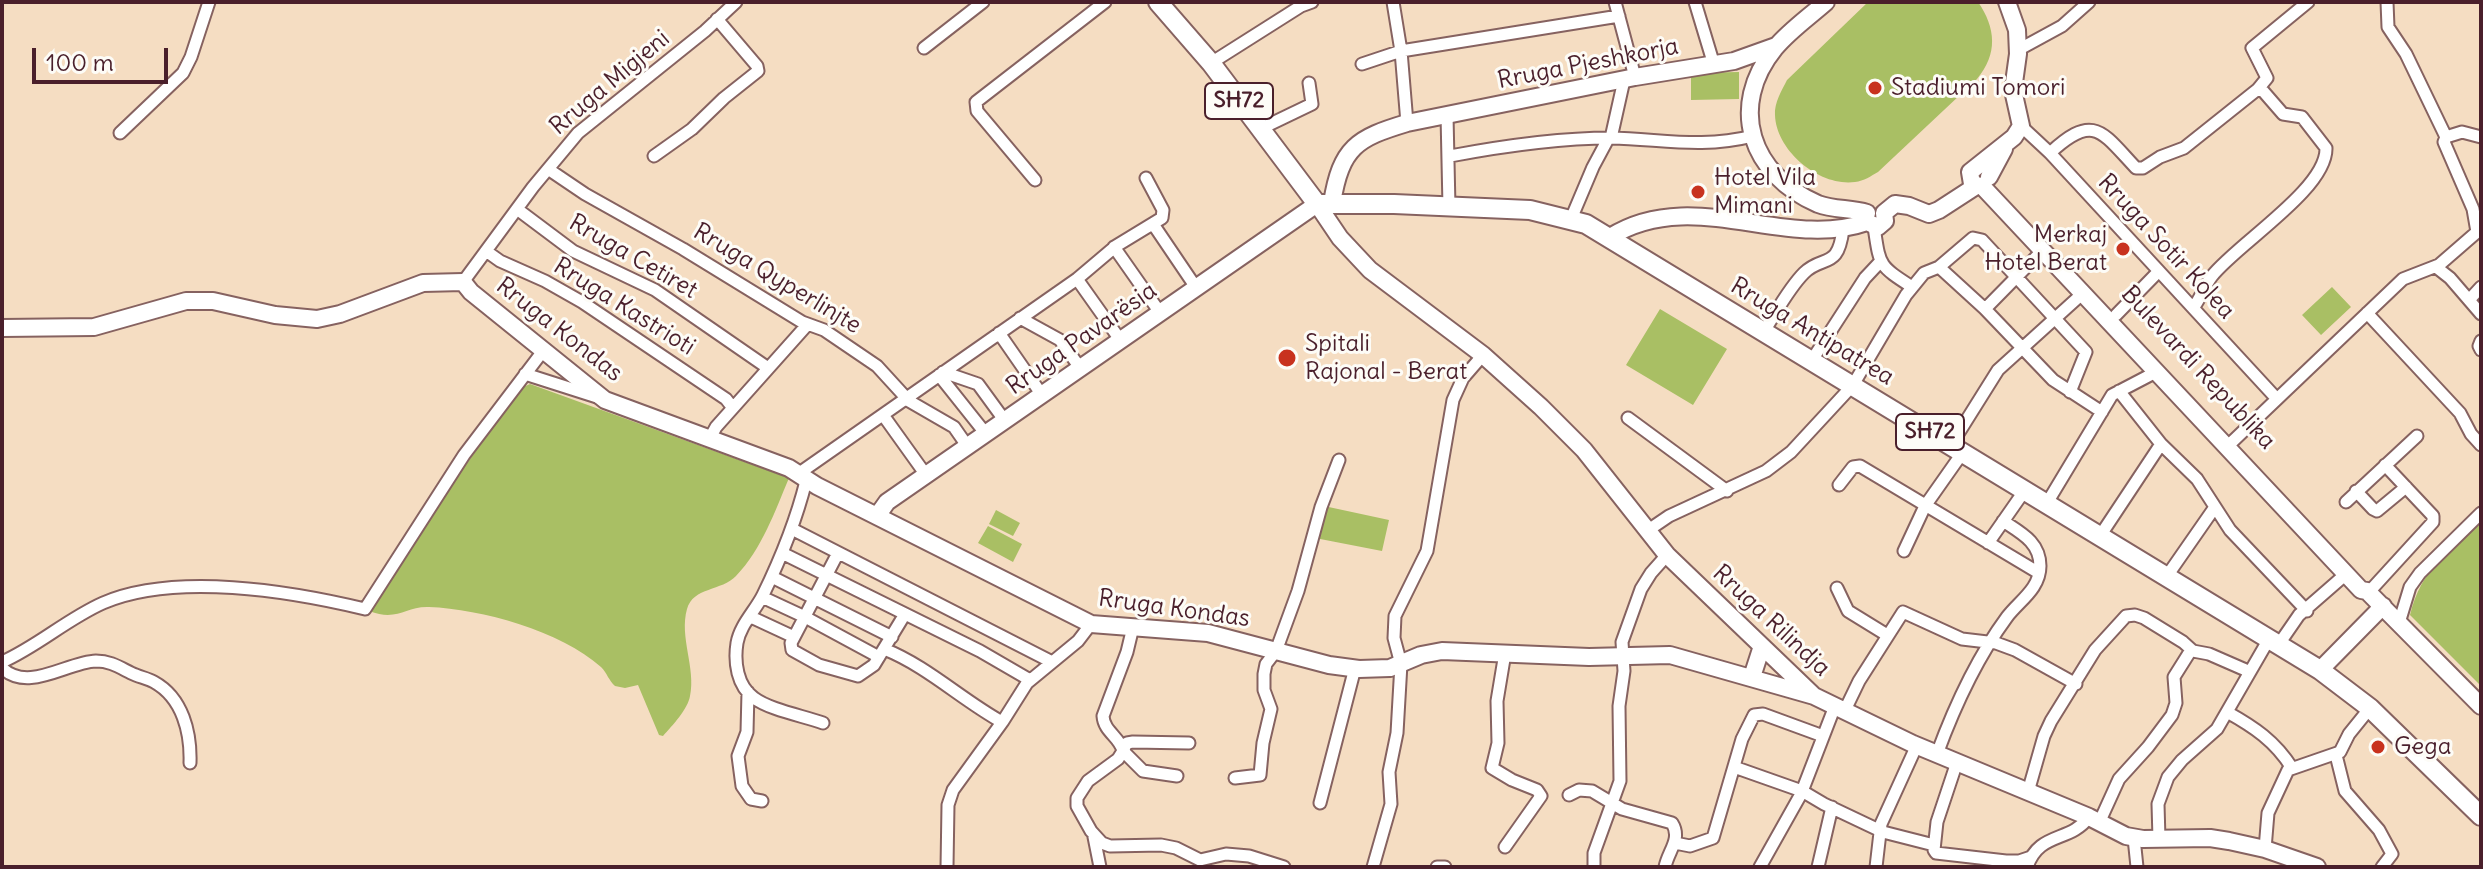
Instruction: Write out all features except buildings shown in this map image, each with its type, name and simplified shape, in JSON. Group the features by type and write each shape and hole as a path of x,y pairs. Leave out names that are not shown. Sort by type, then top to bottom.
{"main road":[{"name":"SH72","path":"1158,2 1324,203"},
{"name":"Rruga Antipatrea","path":"1324,203 1530,210 1571,219 1610,237 2320,670 2370,708 2481,816"}],"street":[{"path":"120,133 183,73 209,2"},
{"name":"Rruga Migjeni","path":"463,282 578,133 736,2"},
{"path":"924,48 983,2"},
{"path":"1035,180 977,111 976,102 1105,2"},
{"path":"1211,63 1312,2"},
{"path":"1393,2 1407,123"},
{"path":"1571,219 1593,167 1610,138 1630,79 1615,2"},
{"path":"1695,2 1714,65"},
{"path":"1826,2 1776,46 1762,67 1753,88 1750,114 1753,136 1764,162 1781,182 1820,204 1869,220"},
{"path":"1610,237 1638,223 1697,216 1802,228 1843,229 1869,220 1878,208 1884,213 1895,204 1929,214 1939,210 1980,178 2021,126 2013,90 2018,50 2015,20 2007,2"},
{"path":"2018,50 2062,26 2089,2"},
{"path":"2050,153 2072,134 2093,130 2105,135 2136,168 2143,168 2160,157 2184,148 2258,89 2267,78 2252,48 2308,2"},
{"path":"2233,441 2403,279 2436,267 2467,243 2477,230 2473,209 2446,151 2446,137 2406,54 2388,27 2387,2"},
{"path":"1362,64 1401,51 1619,16"},
{"path":"654,156 692,129 758,71 717,19"},
{"name":"Rruga Pjeshkorja","path":"1324,203 1355,146 1364,138 1407,123 1734,61 1776,46"},
{"path":"1260,129 1312,104 1309,83"},
{"path":"2193,308 2213,275 2309,186 2326,156 2324,145 2302,117 2283,114 2258,89"},
{"path":"1447,115 1449,207"},
{"name":"Rruga Sotir Kolea","path":"2021,126 2050,153 2277,399"},
{"path":"2446,137 2462,132 2481,137"},
{"path":"1450,156 1539,142 1610,138 1705,144 1753,136"},
{"name":"Rruga Qyperlinjte","path":"548,169 596,201 683,249 807,325 824,330 877,366 906,398 954,427 968,447"},
{"path":"823,723 758,701 748,692 738,675 737,652 743,627 772,577 792,529 802,477 906,398 1077,279 1114,247 1153,224 1164,214 1146,178"},
{"name":"Bulevardi Republika","path":"1980,178 2042,251 2361,590 2368,591 2481,706"},
{"name":"Bulevardi Republika","path":"1980,178 2116,315 2368,584 2368,591"},
{"name":"Rruga Pavarësia","path":"877,516 883,505 1324,203"},
{"name":"Rruga Rilindja","path":"1324,203 1340,238 1370,270 1483,355 1520,387 1584,450 1667,555 1814,696 1937,754 2134,838 2210,838 2265,849 2317,867"},
{"name":"Rruga Cetiret","path":"517,209 573,251 655,290 768,368"},
{"path":"1869,220 1880,262 1887,271 1912,287"},
{"path":"1153,224 1197,289"},
{"path":"1764,331 1802,274 1829,261 1835,254 1843,229"},
{"path":"1647,531 1669,516 1727,491 1781,461 1853,385 1912,287 1924,273 1939,267 1973,238 1983,242 2086,352 2070,392"},
{"path":"1114,247 1161,314"},
{"name":"Rruga Kastrioti","path":"486,251 597,311 726,399 733,408"},
{"path":"1985,309 2042,251"},
{"path":"1812,360 1865,278 1880,262"},
{"path":"1939,267 1985,309 2053,380 2102,412"},
{"path":"2436,267 2450,278 2481,314"},
{"path":"2116,315 2158,272"},
{"path":"1077,279 1121,341"},
{"path":"2,328 94,327 186,301 213,301 275,315 317,319 340,314 416,284 443,280 463,282"},
{"name":"Rruga Kondas","path":"463,282 471,292 605,400 780,464 1091,624 1208,633 1329,665 1355,668 1383,669 1432,652 1622,657 1670,655 1814,696"},
{"path":"2469,300 2481,287"},
{"path":"1904,551 1988,383 2022,347 2082,294"},
{"path":"2367,313 2460,413 2481,445"},
{"path":"1020,318 1060,340 1081,369"},
{"path":"710,438 807,325"},
{"path":"999,333 1042,395"},
{"path":"2481,341 2481,350"},
{"path":"190,763 188,727 179,707 165,689 152,680 108,662 84,662 27,678 12,675 2,665 100,605 127,594 148,590 250,588 365,609 464,455 543,351"},
{"path":"1373,867 1391,804 1389,772 1397,733 1401,664 1394,638 1395,616 1427,551 1453,400 1463,378 1483,355"},
{"path":"2047,503 2112,395 2156,372"},
{"path":"525,374 605,400"},
{"path":"941,374 978,384 1005,421"},
{"path":"941,374 986,434"},
{"path":"2119,391 2161,444 2197,479 2230,530 2307,611"},
{"path":"883,415 926,475"},
{"path":"1628,418 1727,491"},
{"path":"2346,502 2417,436"},
{"path":"2100,536 2161,444"},
{"path":"1235,778 1260,775 1271,709 1264,690 1266,664 1276,651 1298,591 1321,507 1339,460"},
{"path":"2368,591 2433,522 2433,516 2385,465"},
{"path":"1839,485 1857,466 2039,573"},
{"path":"2356,491 2377,511 2406,487"},
{"path":"1988,543 2025,490"},
{"path":"2167,576 2215,507"},
{"path":"2399,623 2410,587 2420,573 2481,513"},
{"path":"1937,754 1959,695 2007,617 2027,598 2039,573 2040,562 2035,545 2003,521"},
{"path":"792,529 1052,662"},
{"path":"782,553 980,651 1030,680"},
{"path":"838,553 791,643 792,650 819,665 852,676 864,674 882,653 905,614"},
{"path":"1594,867 1594,853 1620,781 1619,706 1624,677 1622,642 1641,589 1667,555"},
{"path":"2159,839 2158,804 2168,777 2217,729 2248,671 2274,641 2346,574"},
{"path":"772,577 892,637"},
{"path":"1837,588 1848,611 1887,635"},
{"path":"762,597 882,653 900,655 967,702 1002,722"},
{"path":"2320,670 2383,606"},
{"path":"1760,867 1802,791 1823,736 1903,612 1962,639 2015,650 2076,684"},
{"path":"2028,792 2044,736 2056,713 2095,650 2131,614 2144,618 2191,650 2209,654 2248,671"},
{"path":"751,617 794,637"},
{"path":"947,867 948,805 953,790 1030,680 1078,641 1091,624"},
{"path":"1133,627 1103,716 1105,727 1143,771 1177,776"},
{"path":"1752,677 1762,646"},
{"path":"1957,762 1937,822 1934,850 1940,855 2029,862 2044,843 2094,820 2119,779 2172,715 2176,703 2174,677 2191,650"},
{"path":"1505,653 1497,701 1498,743 1492,768 1532,787 1541,796 1505,847"},
{"path":"1320,803 1355,668"},
{"path":"748,692 747,732 738,756 739,773 746,794 751,799 762,801"},
{"path":"2265,849 2268,813 2292,768 2336,755 2370,708"},
{"path":"2227,712 2270,740 2292,768"},
{"path":"1675,843 1690,846 1713,838 1746,728 1754,715 1763,714 1823,736"},
{"path":"1100,867 1094,836 1077,806 1077,798 1088,781 1118,759 1127,743 1189,743"},
{"path":"1876,867 1880,831 1917,745"},
{"path":"2336,755 2345,791 2379,830 2392,854 2382,867"},
{"path":"1734,767 1802,791 1880,831 1934,845"},
{"path":"1569,795 1585,789 1622,809 1672,823 1676,829 1675,843 1669,850 1665,867"},
{"path":"1818,867 1832,807"},
{"path":"1094,836 1110,846 1161,845 1176,848 1200,860 1239,854 1284,867"},
{"path":"2134,838 2137,867"},
{"path":"1437,867 1445,867"}],"green space":[{"name":"Stadiumi Tomori","path":"1868,2 1978,2 1991,31 1991,51 1977,79 1878,172 1858,181 1842,182 1828,179 1802,164 1783,141 1777,128 1775,110 1787,80"},
{"path":"1739,72 1739,99 1691,100 1691,73"},
{"path":"2332,287 2351,307 2321,335 2302,315"},
{"path":"1660,309 1727,349 1693,405 1626,365"},
{"path":"530,384 789,478 767,529 745,565 730,581 701,593 690,602 685,620 691,675 689,701 663,736 659,735 638,685 625,688 615,686 601,667 584,654 543,633 496,617 450,609 421,607 387,615 369,611 368,601 521,388"},
{"path":"1324,506 1389,520 1382,551 1315,538"},
{"path":"996,510 1020,523 1013,536 989,524"},
{"path":"2481,520 2481,686 2410,615 2429,573"},
{"path":"988,526 1022,544 1013,562 978,543"}],"place":[{"name":"Stadiumi Tomori","path":"1875,88"},
{"name":"Hotel Vila Mimani","path":"1698,192"},
{"name":"Merkaj Hotel Berat","path":"2123,249"},
{"name":"Spitali Rajonal - Berat","path":"1287,358"},
{"name":"Gega","path":"2378,747"}]}
